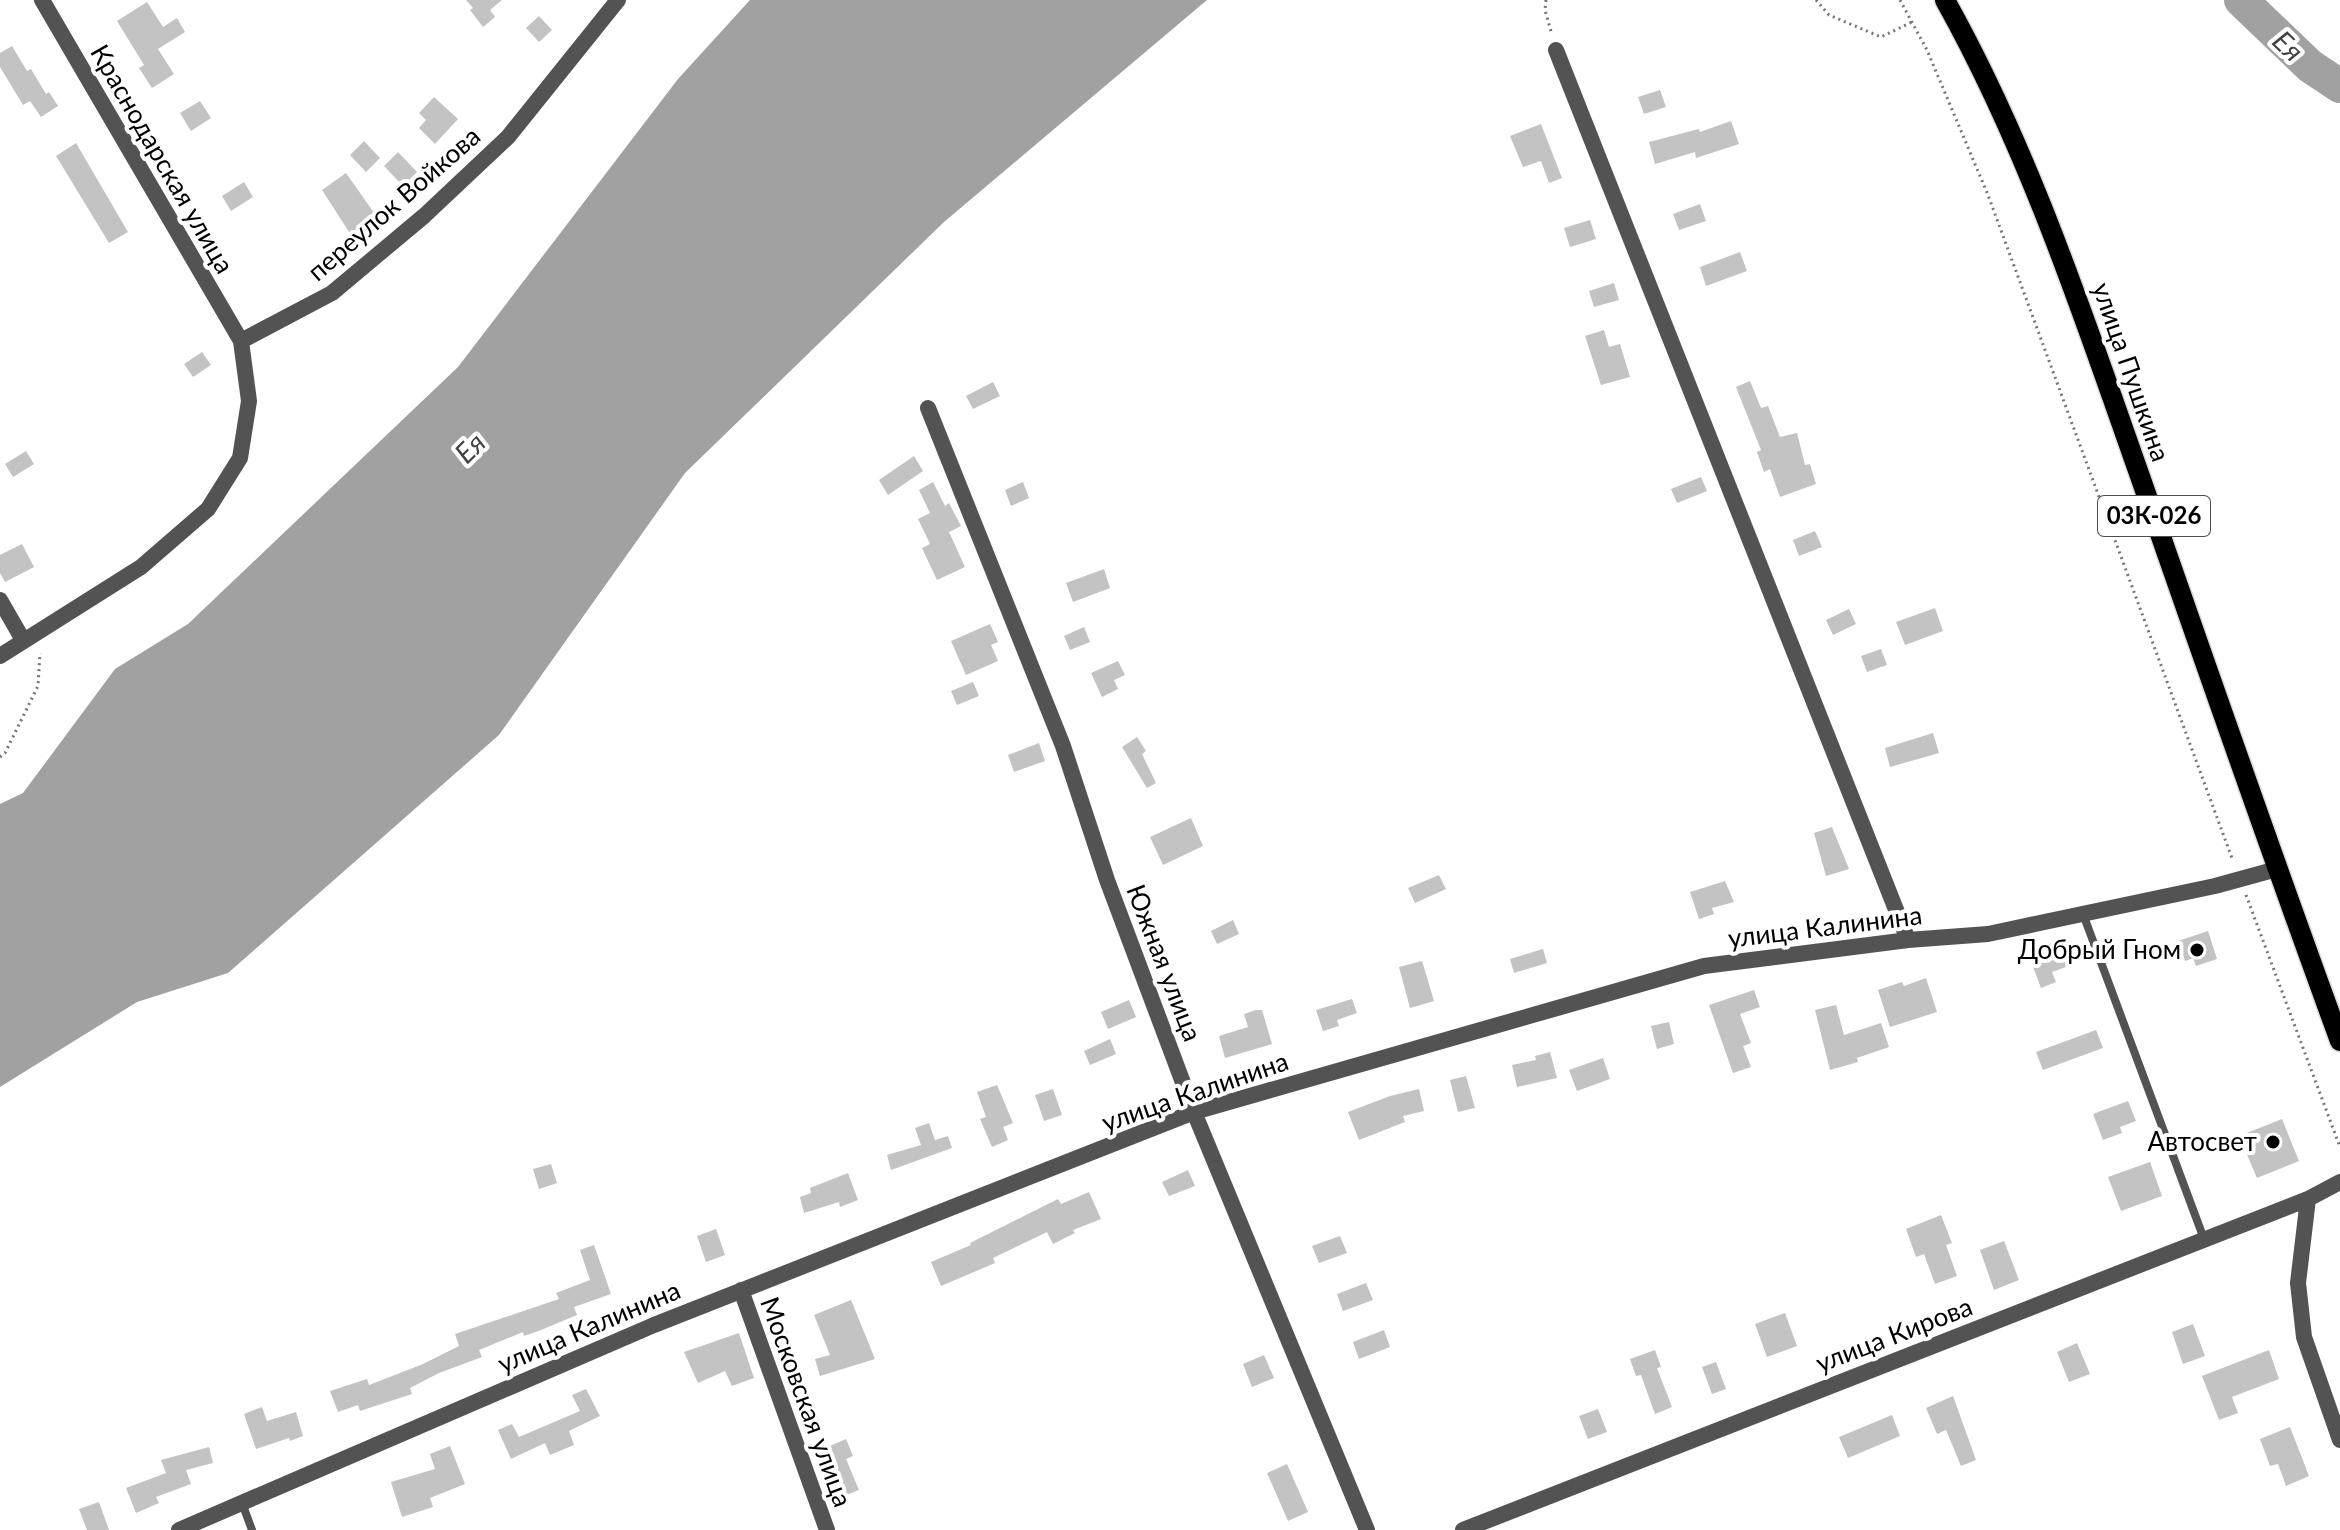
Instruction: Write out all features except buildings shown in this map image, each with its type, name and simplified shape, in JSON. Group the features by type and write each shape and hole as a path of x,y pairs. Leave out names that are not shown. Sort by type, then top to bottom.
{"main road":[{"name":"улица Пушкина","path":"1945,0 2011,133 2064,260 2340,1041"}],"street":[{"name":"Краснодарская улица","path":"42,0 241,341"},
{"name":"переулок Войкова","path":"241,341 332,293 424,216 508,137 618,0"},
{"path":"1556,50 1908,940"},
{"path":"0,656 141,567 208,509 240,458 249,401 241,341"},
{"name":"Южная улица","path":"928,408 1063,746 1107,880 1194,1112 1367,1530"},
{"path":"0,600 23,640"},
{"name":"улица Калинина","path":"179,1530 654,1325 1194,1112 1704,966 1908,940 1988,934 2277,869"},
{"name":"улица Кирова","path":"1463,1530 2308,1199 2340,1182"},
{"path":"2308,1199 2298,1283 2304,1337 2340,1440"},
{"name":"Московская улица","path":"741,1290 827,1530"}],"lane":[{"path":"2083,914 2204,1239"},
{"path":"242,1502 252,1530"}],"path":[{"path":"1546,0 1545,10 1556,50"},
{"path":"1816,0 1829,15 1881,37 1912,22"},
{"path":"1900,0 1954,112 1988,195 2340,1147"},
{"path":"0,757 5,753 38,686 40,653"}],"water":[{"path":"750,0 1207,0 944,222 685,473 499,735 228,973 137,1002 0,1087 0,804 23,793 115,669 188,624 458,367 678,79"}],"waterway":[{"name":"Ея","path":"2241,0 2310,66 2340,86"}],"place":[{"name":"Добрый Гном","path":"2197,950"},
{"name":"Автосвет","path":"2273,1142"}]}
